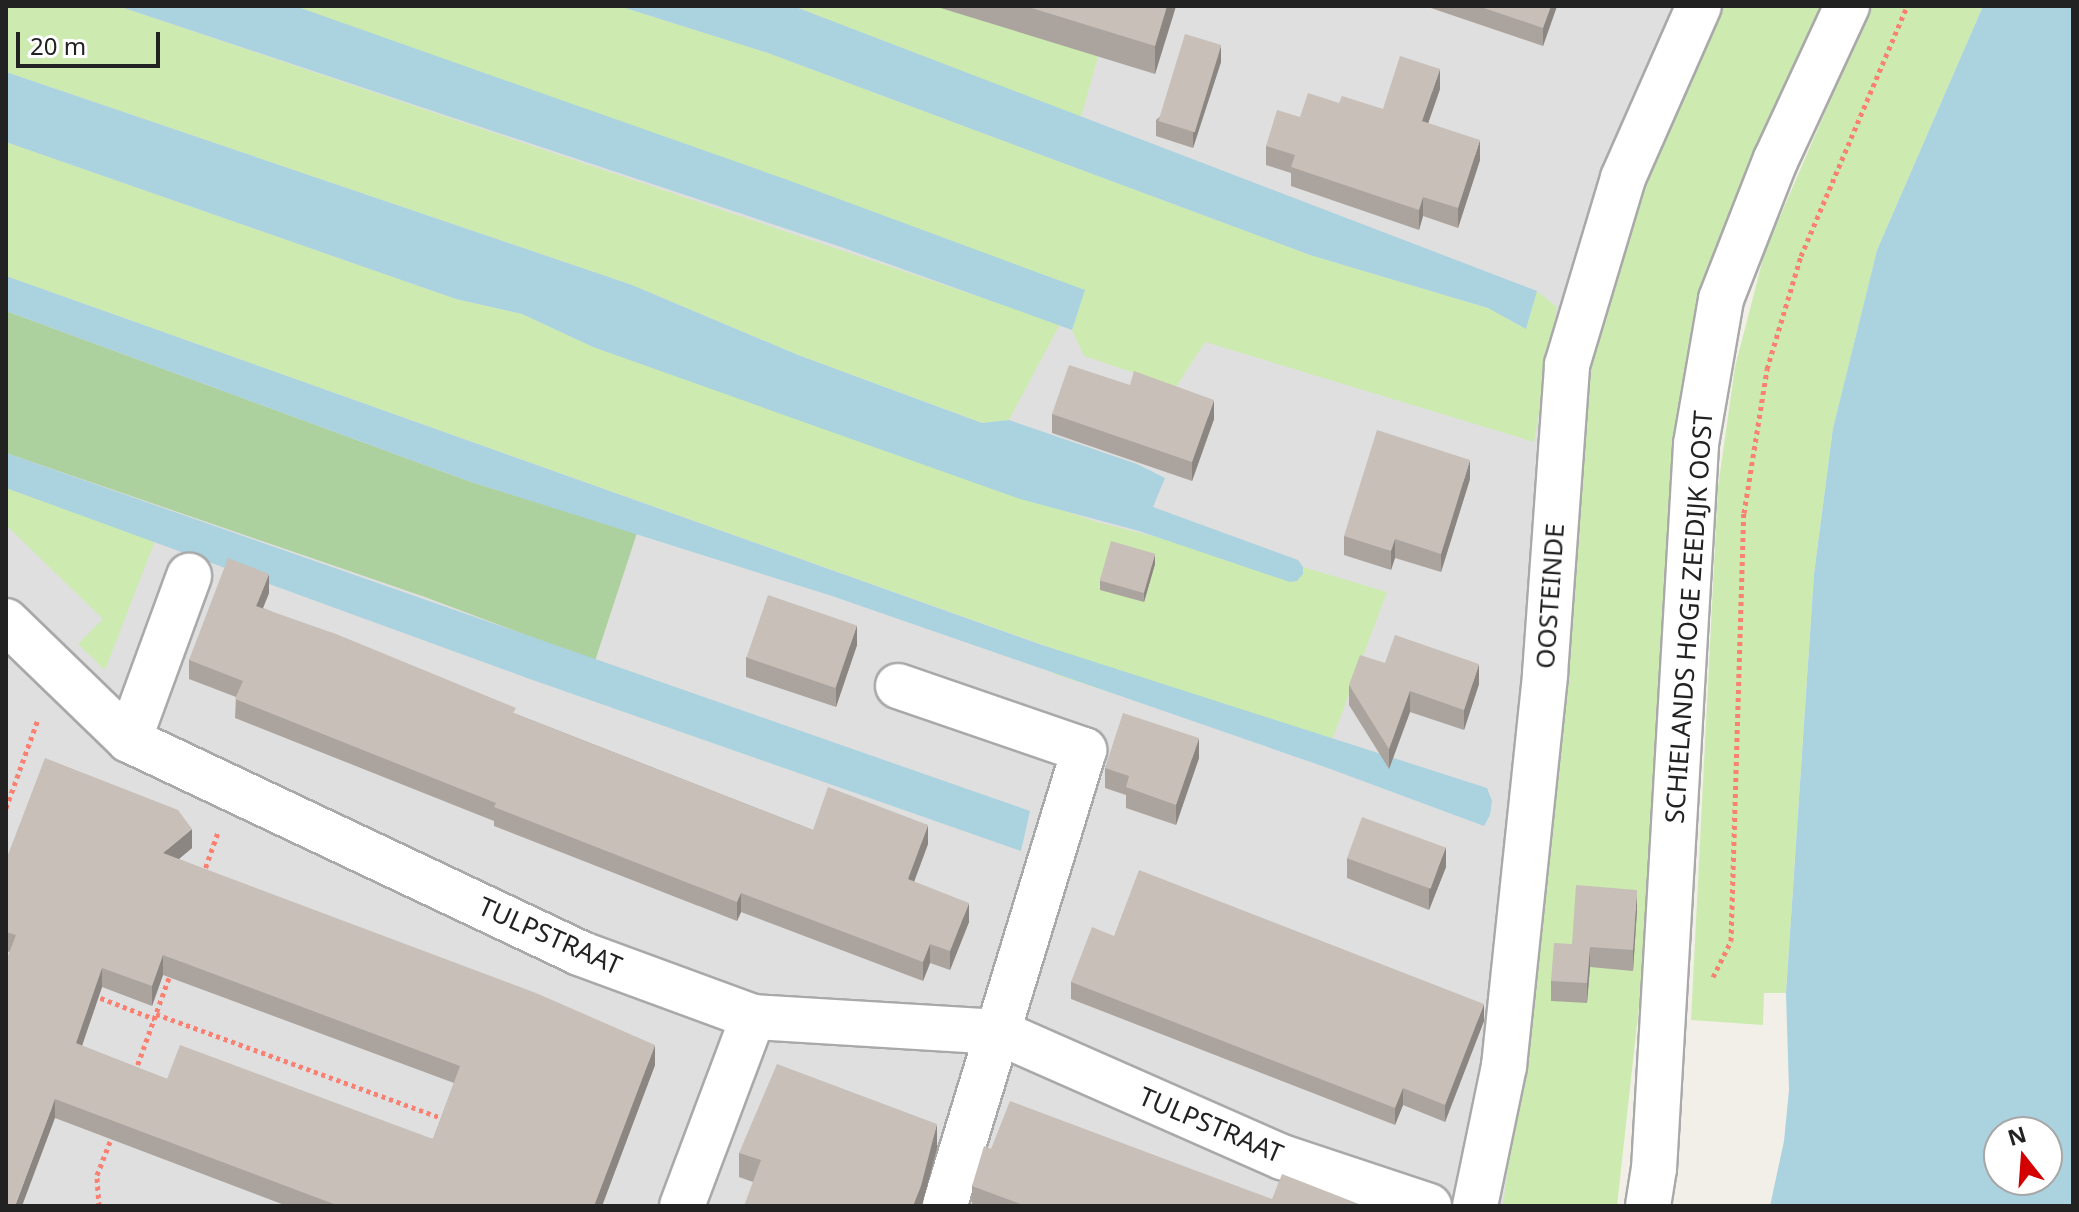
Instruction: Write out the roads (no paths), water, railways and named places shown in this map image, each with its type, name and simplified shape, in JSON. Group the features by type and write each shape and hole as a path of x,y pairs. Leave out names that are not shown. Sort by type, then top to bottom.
{"street":[{"name":"OOSTEINDE","path":"1475,1206 1504,1066 1545,674 1567,365 1623,178 1699,6"},
{"name":"SCHIELANDS HOGE ZEEDIJK OOST","path":"1648,1206 1654,1169 1696,444 1721,299 1776,159 1847,6"},
{"path":"129,740 189,576"},
{"name":"TULPSTRAAT","path":"6,621 129,740 579,953 753,1017 998,1032 1282,1157 1429,1206"},
{"path":"898,686 1084,750 945,1206"},
{"path":"682,1206 753,1017"}],"water":[{"path":"118,6 295,6 785,179 1085,290 1072,330 844,248"},
{"path":"619,6 793,6 1537,291 1526,329 1488,308 1310,255 768,53"},
{"path":"1983,6 2073,6 2073,1206 1770,1206 1784,1141 1789,1090 1786,993 1814,574 1833,428 1877,250"},
{"path":"6,72 632,285 798,355 982,423 1009,420 1137,464 1165,478 1153,507 1298,560 1303,574 1297,581 1290,582 1139,531 1020,499 593,347 522,314 456,299 6,142"},
{"path":"6,276 1042,645 1487,788 1492,801 1490,815 1484,826 1325,767 832,596 471,482 6,311"},
{"path":"6,453 1030,811 1021,851 527,678 6,488"}]}
